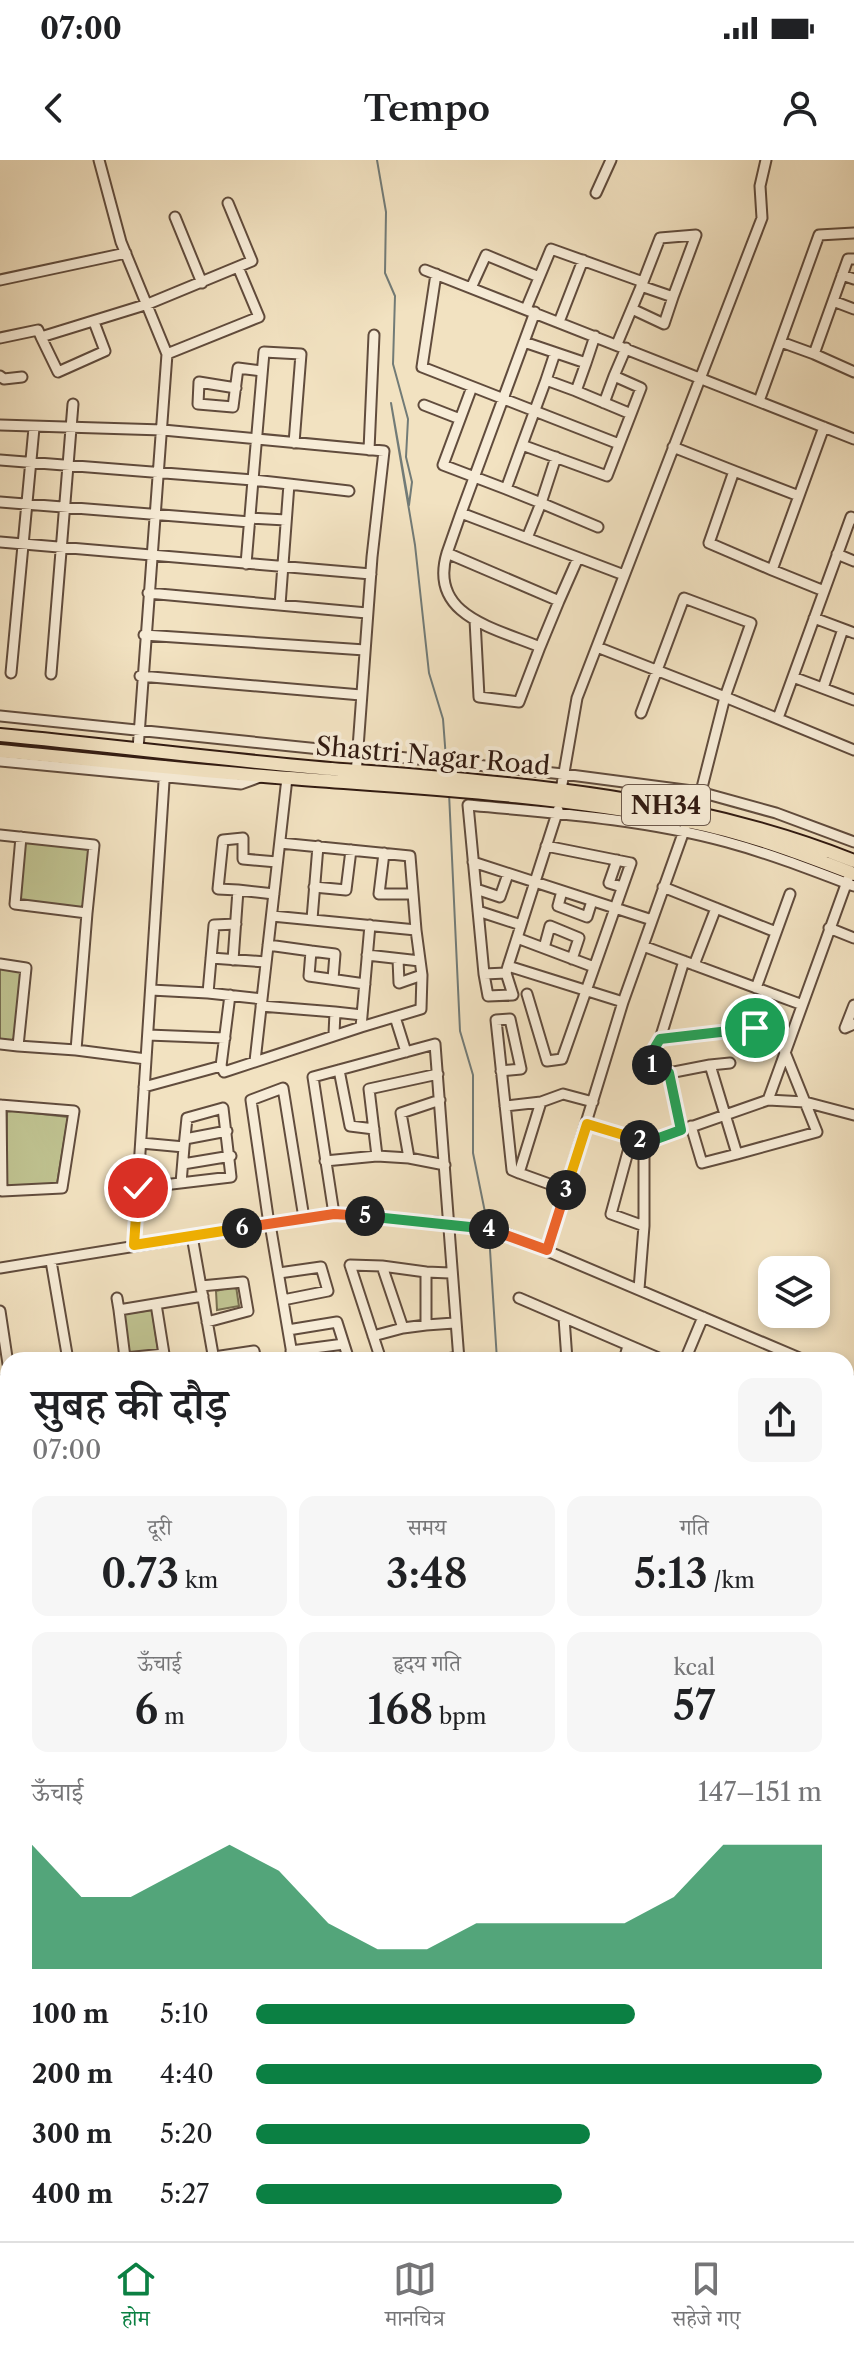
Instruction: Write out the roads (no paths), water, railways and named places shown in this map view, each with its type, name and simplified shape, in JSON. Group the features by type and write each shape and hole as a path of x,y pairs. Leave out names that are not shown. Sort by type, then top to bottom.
{"highway":[{"name":"Shastri Nagar Road","path":"0,735 356,777 472,784 559,802 777,833 852,871"},
{"path":"138,749 138,764"},
{"name":"NH34","path":"0,751 138,764 165,772 287,778 356,777"}],"street":[{"path":"99,160 126,253 167,354 140,676 138,749"},
{"path":"596,193 611,160"},
{"path":"762,161 762,218 577,698 559,802 507,970 513,995 488,996 468,805 559,802 689,821 795,863 852,871 800,1004 768,1100"},
{"path":"41,337 148,304 252,261 228,203"},
{"path":"175,217 202,283"},
{"path":"759,401 819,235 854,233"},
{"path":"604,403 632,309 660,238 696,235 664,324 632,309"},
{"path":"540,647 464,615 446,592 440,575 524,342 539,277 551,249 673,297"},
{"path":"0,280 126,253"},
{"path":"471,288 486,255 539,277"},
{"path":"814,354 848,259 854,259"},
{"path":"559,322 583,260"},
{"path":"167,354 259,317 238,267"},
{"path":"425,270 854,439"},
{"path":"436,274 422,367 619,444"},
{"path":"842,275 854,279"},
{"path":"833,301 854,309"},
{"path":"0,338 38,330 58,372 105,351 94,322"},
{"path":"369,450 374,335"},
{"path":"576,391 595,336"},
{"path":"524,342 586,363"},
{"path":"781,342 854,372"},
{"path":"246,564 264,352 301,354 294,443"},
{"path":"506,489 555,353"},
{"path":"236,388 238,368 262,371"},
{"path":"0,376 4,379 22,377"},
{"path":"522,445 607,476 641,388 614,376"},
{"path":"546,380 631,414"},
{"path":"472,387 443,465 598,527"},
{"path":"51,674 74,427 73,404"},
{"path":"424,405 460,419"},
{"path":"0,425 163,430 384,451 367,613 356,777"},
{"path":"772,570 824,427"},
{"path":"11,673 34,428"},
{"path":"673,447 799,496"},
{"path":"527,538 556,457"},
{"path":"0,460 253,480 349,491"},
{"path":"734,471 709,543 824,591"},
{"path":"280,605 289,484"},
{"path":"0,502 286,520"},
{"path":"461,513 624,575"},
{"path":"778,718 851,517 854,519"},
{"path":"0,542 371,574"},
{"path":"447,553 559,601"},
{"path":"837,554 854,561"},
{"path":"475,620 479,697 519,702 578,558"},
{"path":"148,593 367,613"},
{"path":"547,1250 623,1002 700,792 725,697 751,623 684,598 641,713"},
{"path":"814,618 854,633"},
{"path":"823,688 843,629"},
{"path":"144,635 365,650"},
{"path":"597,647 854,750"},
{"path":"140,676 361,695"},
{"path":"793,677 854,700"},
{"path":"0,716 563,774 700,792 776,813 854,842"},
{"path":"0,761 165,772 134,1245"},
{"path":"255,1061 287,778"},
{"path":"0,835 94,845 76,1050"},
{"path":"21,837 15,904 87,913"},
{"path":"243,859 243,838 223,840 218,889 274,894"},
{"path":"230,995 221,1066 224,1072 334,1034 421,1009 422,975 410,856 280,843"},
{"path":"312,919 318,846"},
{"path":"527,994 547,1061 562,1059 622,887 609,883 617,860 546,846"},
{"path":"314,887 346,890 351,850"},
{"path":"384,853 379,894 413,894"},
{"path":"221,858 277,862"},
{"path":"473,862 652,920"},
{"path":"476,889 500,897 508,874"},
{"path":"663,887 776,932"},
{"path":"233,960 238,890"},
{"path":"562,891 558,906 587,917 592,901"},
{"path":"756,988 790,894"},
{"path":"694,965 716,908"},
{"path":"478,911 521,925"},
{"path":"272,916 416,930"},
{"path":"208,993 214,925 236,924"},
{"path":"361,1027 370,925"},
{"path":"544,948 550,926 579,938 572,959"},
{"path":"829,928 854,938"},
{"path":"517,938 594,967"},
{"path":"268,945 335,954 333,979"},
{"path":"643,946 800,1004"},
{"path":"311,951 309,976 365,984"},
{"path":"367,955 420,961"},
{"path":"211,958 266,962"},
{"path":"398,959 399,983 422,975"},
{"path":"684,961 660,1039 651,1054 653,1073 730,1063"},
{"path":"0,964 26,968 18,1046"},
{"path":"484,974 507,970 623,1002"},
{"path":"151,990 230,995 362,1015"},
{"path":"660,1039 755,1028 767,992"},
{"path":"854,1005 845,1028 854,1024"},
{"path":"334,1034 335,1012"},
{"path":"395,1017 406,1052"},
{"path":"501,1071 521,1069 510,1019 496,1020 501,1071 512,1170 566,1190"},
{"path":"148,1035 225,1038"},
{"path":"0,1044 146,1059"},
{"path":"334,1214 313,1077 435,1044 458,1352"},
{"path":"691,1126 702,1163 817,1132 784,1050"},
{"path":"710,1065 737,1154"},
{"path":"144,1087 221,1066"},
{"path":"339,1070 350,1126 374,1129"},
{"path":"669,1073 681,1130"},
{"path":"377,1156 369,1089 438,1074"},
{"path":"292,1352 251,1100 283,1088 304,1218"},
{"path":"505,1106 541,1102 563,1094 593,1102"},
{"path":"409,1158 401,1113 440,1100"},
{"path":"587,1124 644,1141 768,1100 805,1102 854,1115"},
{"path":"519,1173 541,1102"},
{"path":"1,1105 74,1111 62,1188 2,1191 1,1105"},
{"path":"138,1188 181,1183 231,1177 231,1156 223,1108 187,1118 181,1183"},
{"path":"141,1143 184,1143 227,1131"},
{"path":"632,1137 611,1214 644,1226"},
{"path":"639,1289 644,1226 644,1141"},
{"path":"183,1164 231,1156"},
{"path":"325,1161 377,1156 445,1165"},
{"path":"0,1268 334,1214 446,1223 500,1231 785,1352"},
{"path":"192,1236 213,1352"},
{"path":"51,1261 67,1352"},
{"path":"378,1352 350,1265 450,1273"},
{"path":"382,1266 403,1328"},
{"path":"279,1273 321,1267 328,1291 283,1300"},
{"path":"426,1272 426,1325"},
{"path":"119,1310 243,1282 248,1311 207,1322"},
{"path":"117,1298 120,1352"},
{"path":"519,1298 643,1352"},
{"path":"156,1304 164,1352"},
{"path":"0,1311 6,1352"},
{"path":"688,1352 703,1317"},
{"path":"564,1318 566,1352"},
{"path":"288,1330 337,1322 346,1352"},
{"path":"373,1336 403,1328 454,1323"},
{"path":"306,1352 344,1344"},
{"path":"626,1352 628,1346"}],"waterway":[{"path":"377,160 386,212 385,273 395,296 393,364 408,419 406,457 412,482 409,505 391,403 415,545 429,673 443,719 446,759"},
{"path":"449,793 460,1031 473,1075 473,1153 488,1227"},
{"path":"489,1234 496,1352"}]}
